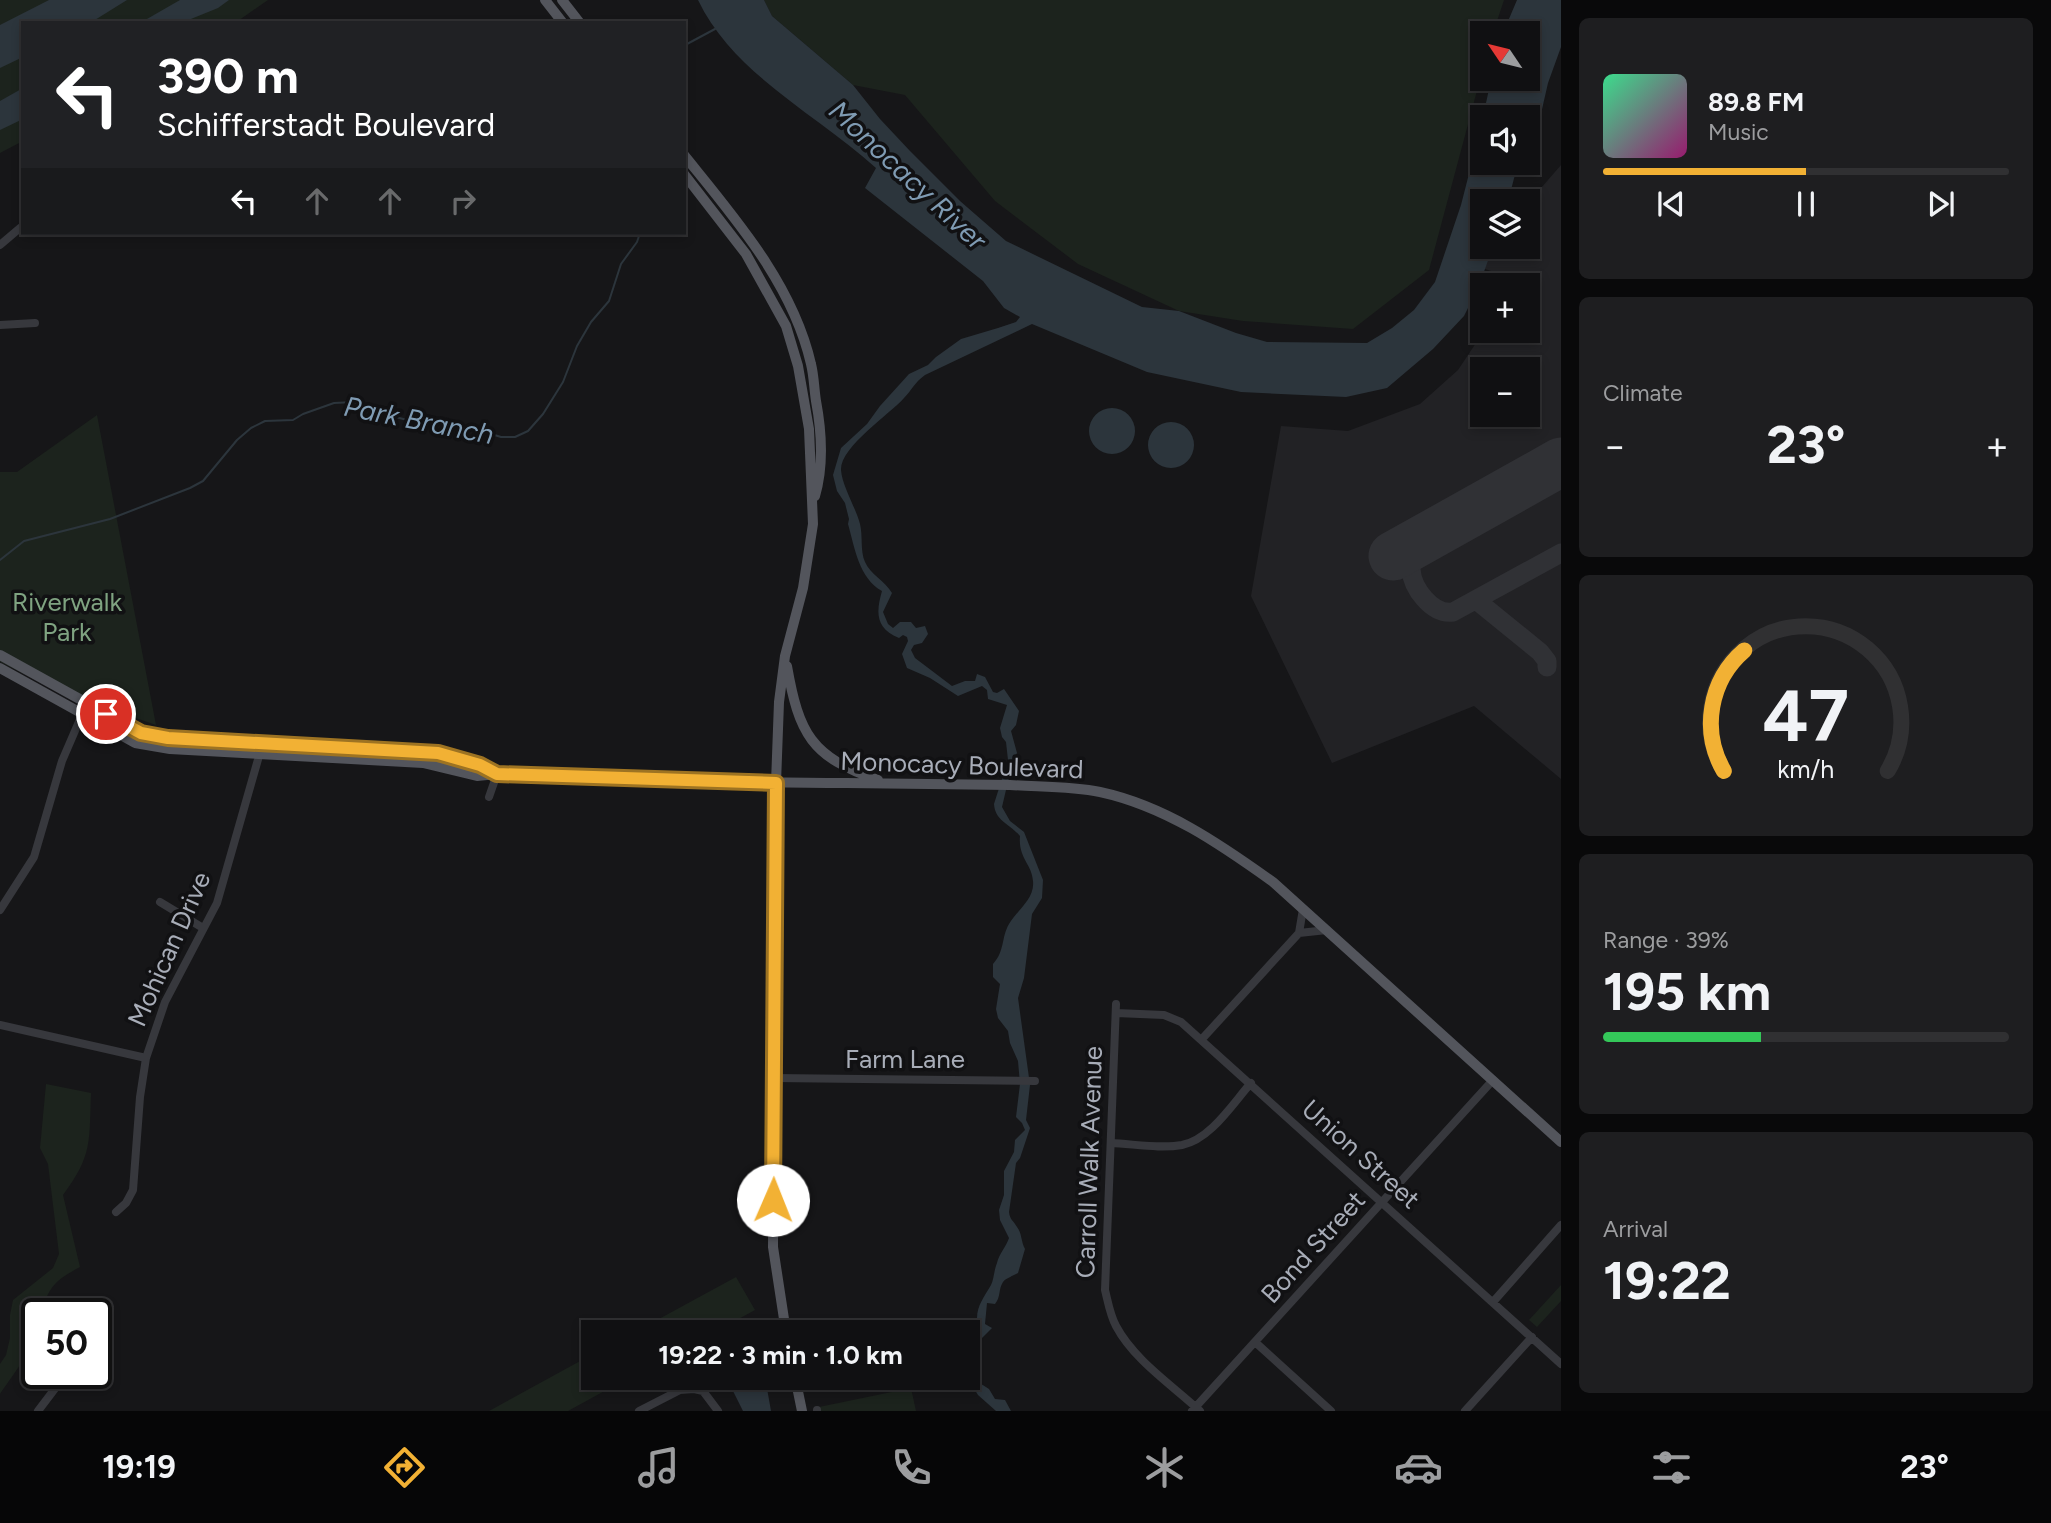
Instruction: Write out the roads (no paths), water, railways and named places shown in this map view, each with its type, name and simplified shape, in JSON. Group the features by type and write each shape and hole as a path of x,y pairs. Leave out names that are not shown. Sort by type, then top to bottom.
{"main road":[{"path":"545,0 561,21"},
{"path":"562,0 578,21"},
{"path":"686,158 741,227 772,273 796,319 811,363 820,420 822,472 813,502"},
{"path":"686,177 747,254 786,326 799,366 808,429 813,524 810,557 785,656 779,702 776,783 773,1247 784,1320"},
{"path":"0,655 141,733 261,748"},
{"path":"785,656 800,722 814,743 836,763 891,784"},
{"path":"0,668 135,743 146,746 261,748"},
{"name":"Monocacy Boulevard","path":"261,748 423,763 477,776 497,774 776,783 963,784 1051,787 1100,792 1147,807 1192,828 1262,874 1561,1142"},
{"path":"798,1390 802,1411"}],"street":[{"path":"0,245 20,228"},
{"path":"0,325 35,323"},
{"path":"0,910 34,857 62,761 87,703"},
{"name":"Mohican Drive","path":"116,1212 126,1203 133,1190 140,1097 146,1058 165,1002 204,928 222,885 261,748"},
{"path":"489,797 497,774"},
{"path":"160,902 204,928"},
{"path":"1202,1039 1299,933 1303,909"},
{"path":"1299,933 1327,930"},
{"name":"Union Street","path":"1116,1008 1164,1015 1181,1022 1560,1361"},
{"name":"Carroll Walk Avenue","path":"1116,1008 1105,1290 1110,1312 1124,1339 1196,1410"},
{"path":"0,1025 146,1058"},
{"name":"Farm Lane","path":"774,1078 1035,1081"},
{"name":"Bond Street","path":"1196,1410 1493,1080"},
{"path":"1111,1143 1165,1145 1196,1140 1211,1128 1251,1083"},
{"path":"1493,1302 1561,1225"},
{"path":"1465,1411 1532,1337"},
{"path":"1255,1342 1331,1411"},
{"path":"639,1411 687,1388 703,1391 718,1411"},
{"path":"38,1411 55,1389"}],"water":[{"path":"49,0 127,0 93,21 21,21 21,58 0,68 0,25"},
{"path":"180,0 229,0 218,8 186,21 143,21"},
{"name":"Monocacy River","path":"698,0 764,0 772,16 853,85 910,151 960,201 1006,241 1142,307 1179,311 1267,342 1367,343 1392,328 1414,310 1435,282 1470,170 1470,175 1515,175 1511,189 1470,189 1470,259 1489,259 1483,273 1470,273 1470,304 1464,316 1433,349 1387,388 1346,397 1241,392 1147,372 1032,324 925,375 857,441 843,461 842,476 860,524 865,562 892,593 883,612 888,624 893,628 900,622 911,622 916,628 925,626 928,634 922,643 914,645 911,650 915,658 952,686 965,681 975,681 977,674 985,677 993,692 1004,689 1019,711 1016,725 1011,731 1017,753 1002,807 1010,821 1024,832 1043,880 1042,898 1032,914 1024,978 1018,998 1030,1085 1026,1120 1030,1128 1016,1163 1009,1212 1020,1232 1025,1249 1018,1273 1003,1282 995,1304 987,1303 985,1324 992,1328 980,1340 978,1309 991,1285 998,1260 1009,1238 1000,1220 999,1210 1004,1195 1004,1171 1014,1152 1015,1140 1025,1130 1016,1117 1020,1084 1018,1061 1008,1031 998,1018 996,1009 1000,984 993,977 993,964 1007,929 1033,887 1032,875 1021,850 1020,836 1000,818 994,804 1008,760 1006,742 1000,728 1007,705 988,699 987,690 982,686 958,696 930,678 907,668 902,654 907,637 903,635 899,638 891,634 881,624 878,612 882,591 868,579 859,562 845,503 837,491 833,475 841,448 867,424 909,374 928,365 961,339 1016,322 1020,317 1004,308 983,281 865,188 876,168 755,72 714,27"},
{"path":"1517,0 1561,0 1561,47 1548,83 1540,118 1540,105 1486,105 1489,91 1540,91 1540,21 1508,21"},
{"path":"21,89 21,120 0,130 0,101"},
{"path":"1112,408 1128,415 1135,431 1128,447 1112,454 1096,447 1089,431 1096,415"},
{"path":"1171,422 1187,429 1194,445 1187,461 1171,468 1155,461 1148,445 1155,429"},
{"path":"980,1383 989,1389 995,1399 1005,1400 1011,1411 996,1411 975,1390 980,1390"},
{"path":"732,1390 767,1390 771,1411 743,1411"}],"waterway":[{"name":"Park Branch","path":"686,46 715,29"},
{"name":"Park Branch","path":"0,560 24,541 110,519 190,488 203,481 237,440 251,428 265,421 293,420 334,403 354,402 411,421 449,421 501,437 515,437 528,431 543,414 563,382 577,346 591,322 609,301 621,264 639,235"}],"park label":[{"name":"Riverwalk Park","path":"67,617"}]}
